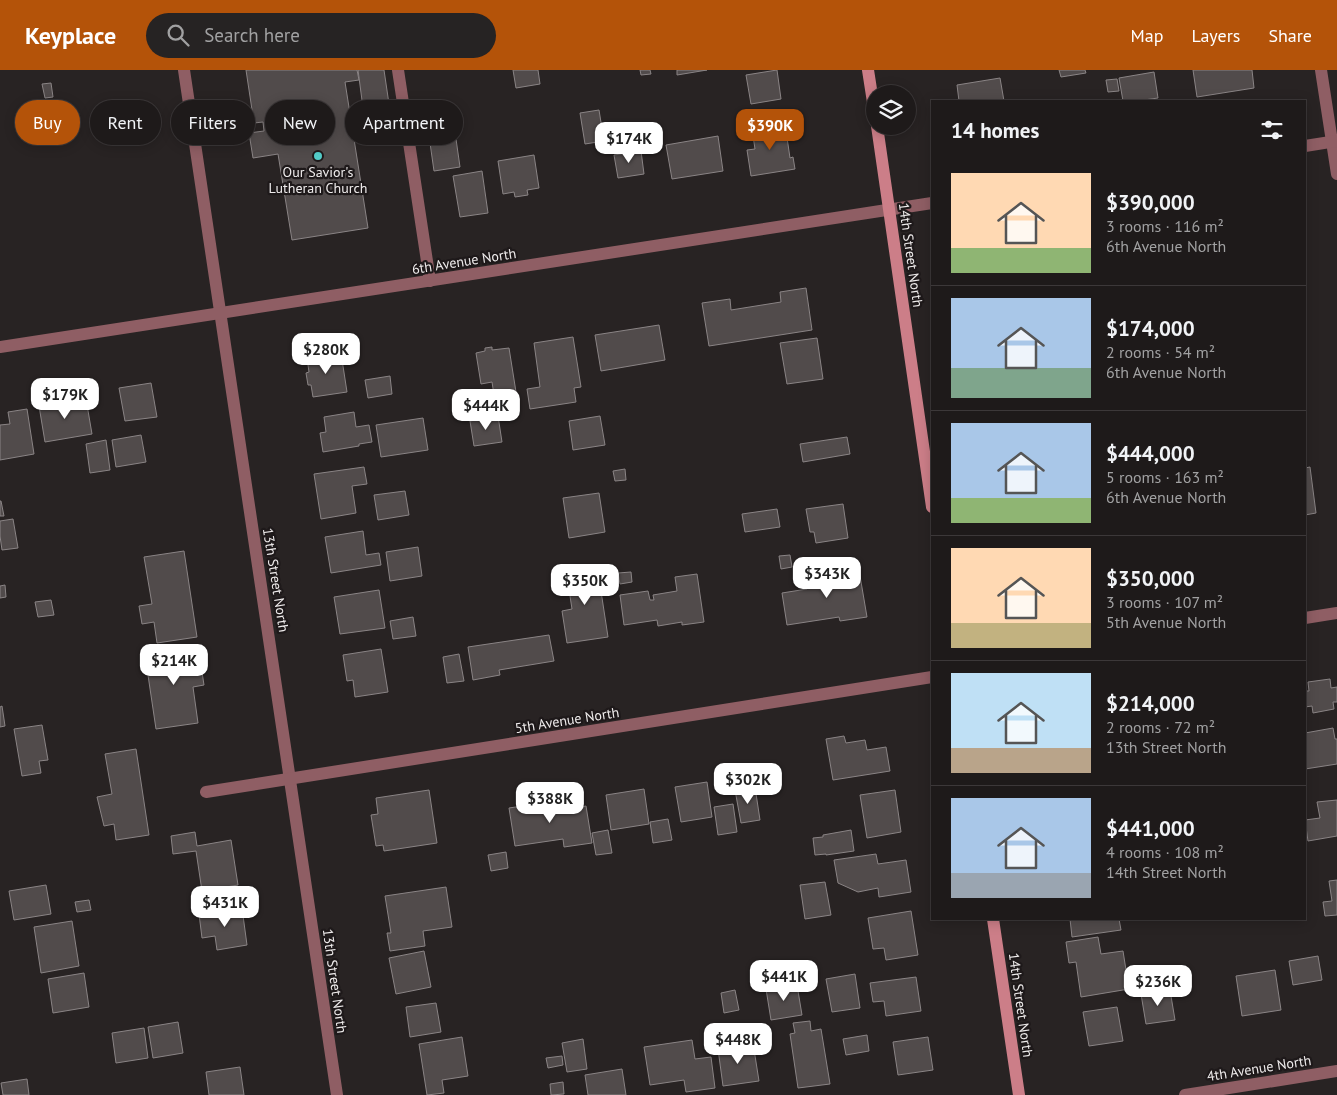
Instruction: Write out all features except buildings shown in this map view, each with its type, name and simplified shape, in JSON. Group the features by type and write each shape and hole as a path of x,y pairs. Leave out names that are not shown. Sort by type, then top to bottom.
{"street":[{"name":"13th Street North","path":"184,70 337,1095"},
{"path":"398,70 430,281"},
{"path":"868,70 870,85"},
{"path":"1322,70 1335,141 1337,174"},
{"name":"14th Street North","path":"878,135 931,500"},
{"path":"1306,146 1335,141"},
{"name":"6th Avenue North","path":"0,348 931,203"},
{"path":"1306,618 1337,613"},
{"name":"5th Avenue North","path":"206,792 931,677"},
{"name":"14th Street North","path":"993,920 1019,1095"},
{"name":"4th Avenue North","path":"1185,1095 1337,1072"}],"place":[{"name":"Our Savior's Lutheran Church","path":"318,156"}]}
